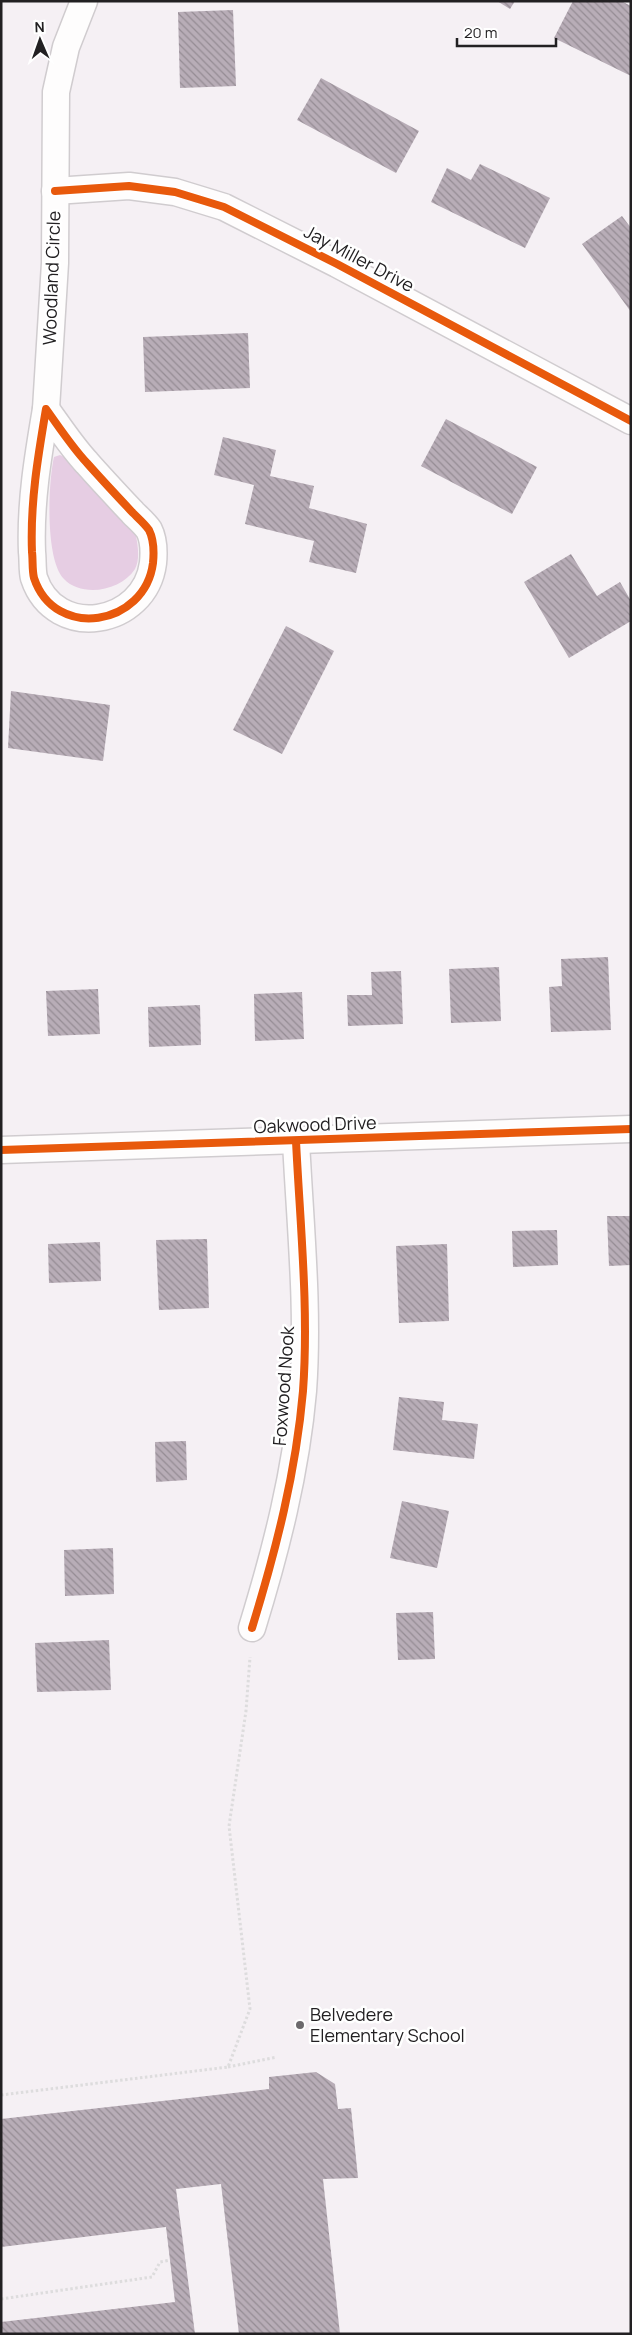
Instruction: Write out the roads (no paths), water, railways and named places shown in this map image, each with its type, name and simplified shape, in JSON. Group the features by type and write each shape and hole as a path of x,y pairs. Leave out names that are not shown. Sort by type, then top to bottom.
{"street":[{"name":"Woodland Circle","path":"46,408 85,462 149,530 154,551 151,574 138,597 121,612 99,619 77,618 56,610 42,596 33,576 30,520 46,408 55,263 56,92 66,47 84,1"},
{"name":"Jay Miller Drive","path":"55,191 139,187 175,192 224,207 346,268 631,421"},
{"name":"Oakwood Drive","path":"1,1150 631,1129"},
{"name":"Foxwood Nook","path":"252,1628 278,1539 294,1464 303,1390 304,1318 296,1141"}],"place":[{"name":"Belvedere Elementary School","path":"300,2025"}]}
